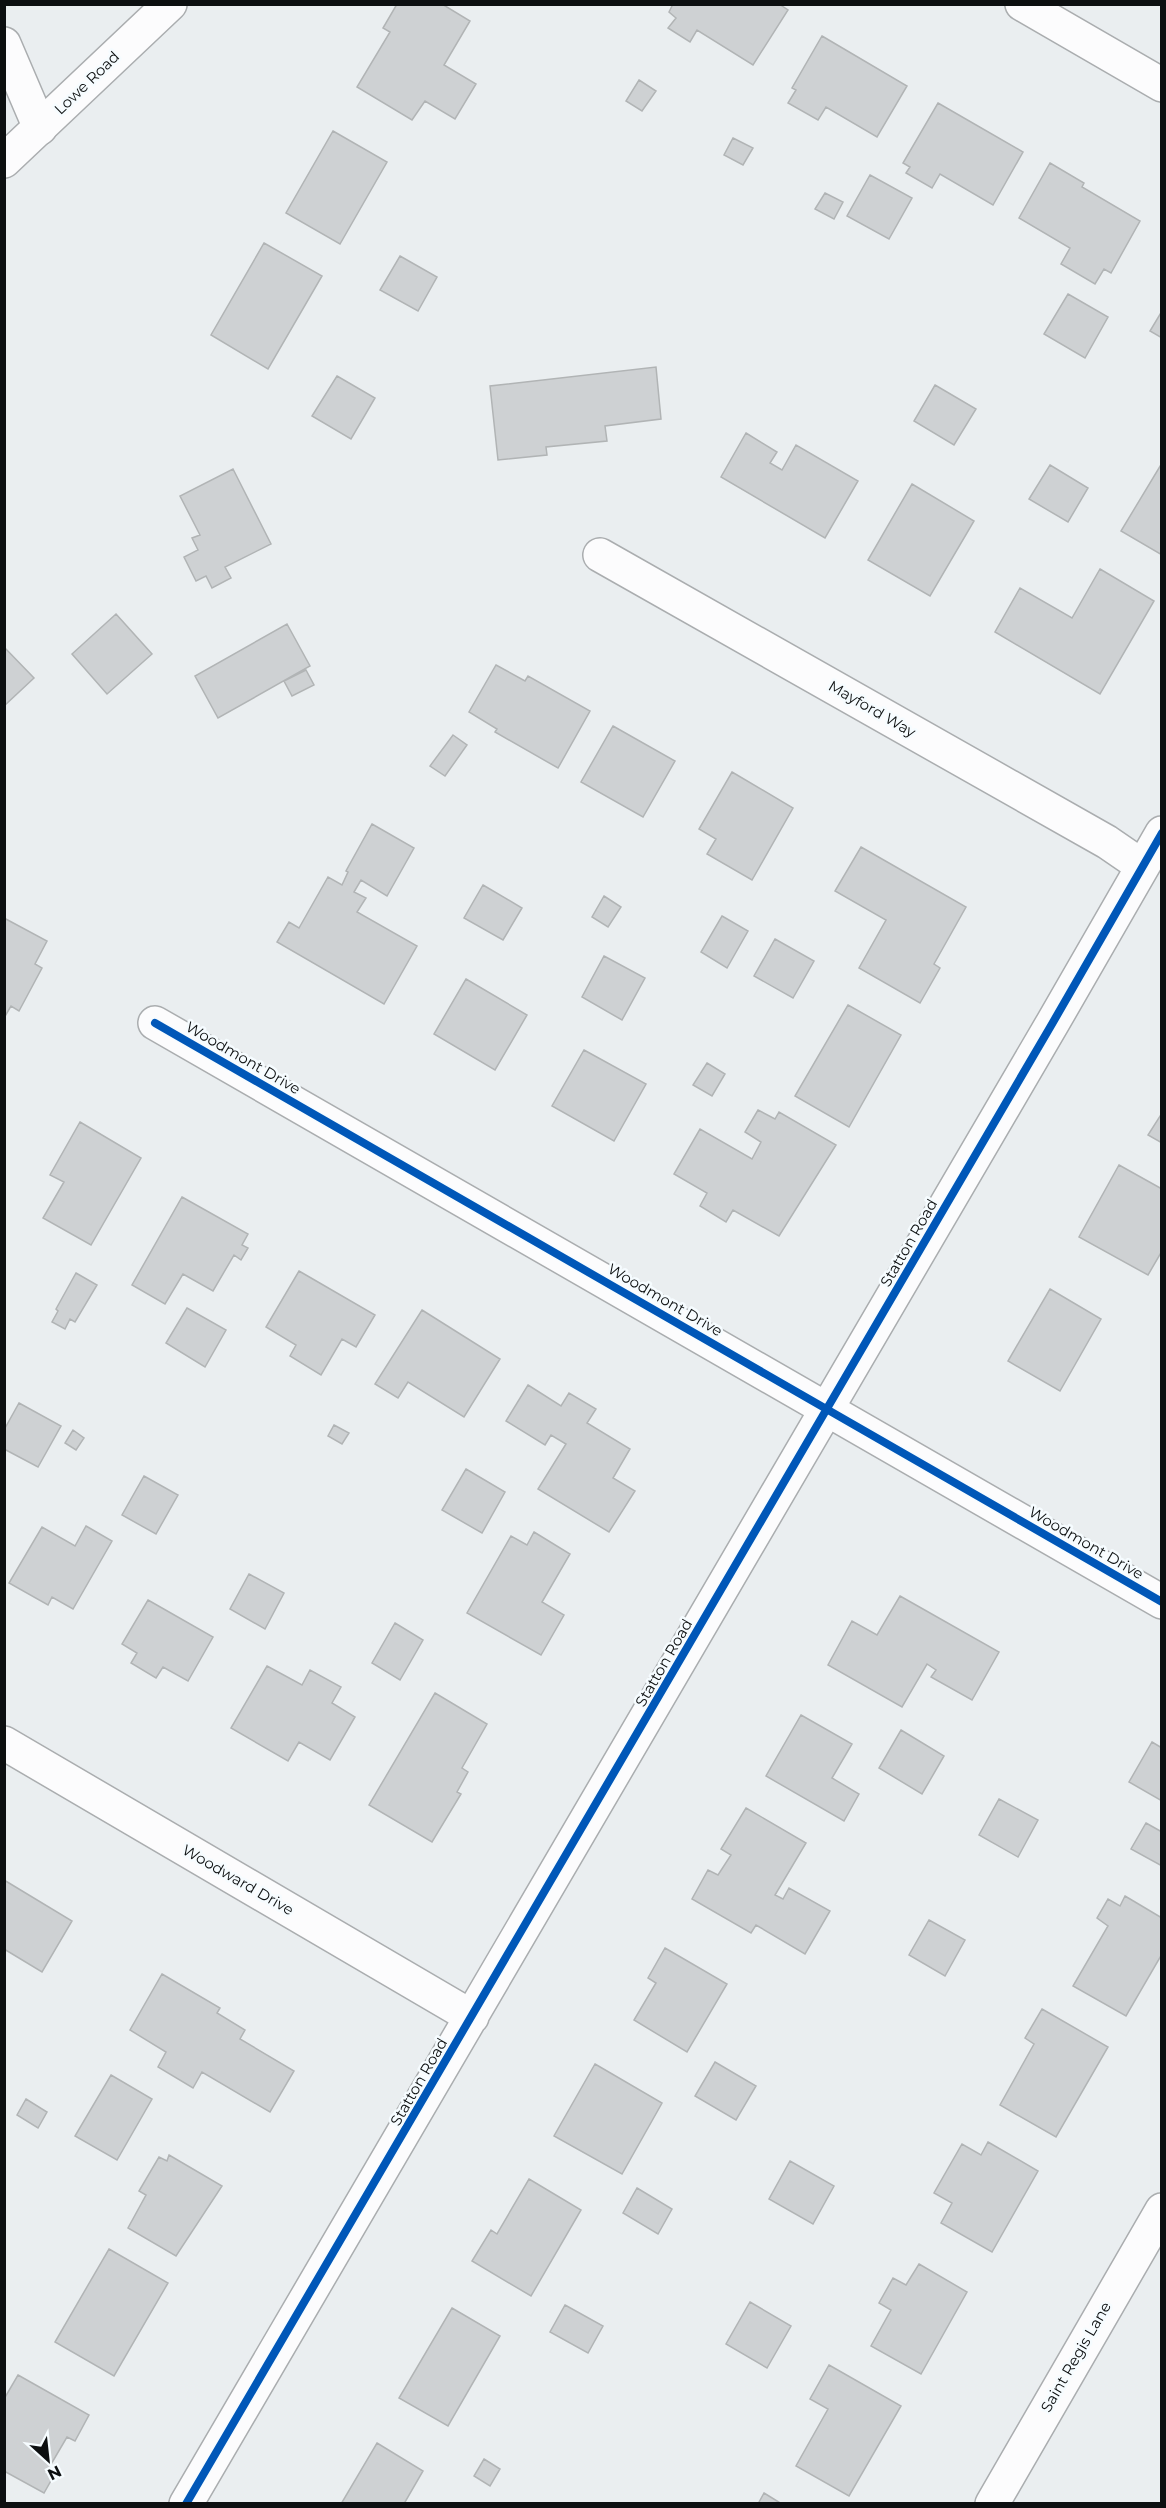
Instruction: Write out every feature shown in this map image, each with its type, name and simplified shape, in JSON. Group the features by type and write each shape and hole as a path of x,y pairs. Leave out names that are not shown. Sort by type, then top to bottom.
{"street":[{"name":"Lowe Road","path":"4,161 170,4"},
{"path":"1022,4 1161,85"},
{"path":"4,44 40,128"},
{"name":"Mayford Way","path":"600,555 1107,842 1142,866"},
{"name":"Statton Road","path":"186,2504 827,1409 1161,833"},
{"name":"Woodmont Drive","path":"155,1023 1161,1602"},
{"name":"Woodward Drive","path":"4,1743 472,2017"},
{"name":"Saint Regis Lane","path":"992,2504 1161,2210"}],"building":[{"path":"397,4 442,4 470,21 444,65 476,84 455,119 425,101 412,120 357,87 390,32 383,28"},
{"path":"673,4 779,4 788,10 753,65 697,30 690,42 668,28 676,18 669,12"},
{"path":"822,36 907,86 877,137 826,107 818,120 788,103 796,90 792,88"},
{"path":"639,80 656,91 642,111 626,101"},
{"path":"938,103 1023,152 993,205 940,174 932,188 906,173 910,167 903,163"},
{"path":"333,131 387,162 340,244 286,213"},
{"path":"733,138 753,148 743,165 724,155"},
{"path":"1050,163 1084,183 1082,187 1140,221 1111,273 1104,269 1095,284 1061,264 1070,248 1019,218"},
{"path":"870,175 912,198 889,239 847,216"},
{"path":"825,193 843,202 834,219 815,209"},
{"path":"264,243 322,276 268,369 211,335"},
{"path":"400,256 437,277 418,311 380,290"},
{"path":"1068,294 1108,317 1085,358 1044,334"},
{"path":"1162,311 1162,338 1150,331"},
{"path":"656,367 661,419 605,426 607,441 546,447 547,455 498,460 490,386"},
{"path":"337,376 375,398 351,439 312,416"},
{"path":"935,385 976,409 954,445 914,421"},
{"path":"746,433 777,452 770,463 782,470 796,445 858,481 825,538 721,477"},
{"path":"1162,463 1162,555 1121,531"},
{"path":"1050,465 1088,488 1068,522 1029,499"},
{"path":"233,469 271,544 225,567 231,578 212,588 206,576 196,581 184,557 198,550 192,538 200,535 180,496"},
{"path":"912,484 974,521 930,596 868,560"},
{"path":"1100,569 1154,601 1100,694 995,632 1020,588 1072,618"},
{"path":"116,614 152,654 107,694 72,654"},
{"path":"287,624 310,666 218,718 195,676"},
{"path":"4,647 34,678 4,706"},
{"path":"496,665 525,681 528,676 590,711 558,768 495,732 497,729 469,712"},
{"path":"306,670 314,685 292,696 284,681"},
{"path":"613,726 675,761 643,817 581,782"},
{"path":"453,735 467,745 445,776 430,766"},
{"path":"732,772 793,808 752,880 707,854 716,839 699,829"},
{"path":"372,824 414,848 387,896 361,880 354,892 366,898 357,912 417,946 384,1004 277,942 289,922 299,928 328,877 342,885 348,872 346,871"},
{"path":"861,847 966,907 934,964 940,968 920,1003 859,968 886,920 835,891"},
{"path":"483,885 522,908 503,940 464,918"},
{"path":"604,896 621,907 608,927 592,917"},
{"path":"722,916 748,931 727,968 701,952"},
{"path":"4,918 47,941 35,964 42,968 19,1011 11,1006 4,1018"},
{"path":"775,939 814,961 793,998 754,976"},
{"path":"604,956 645,978 622,1020 582,997"},
{"path":"466,979 527,1015 495,1070 434,1034"},
{"path":"848,1005 901,1035 849,1127 795,1096"},
{"path":"584,1050 646,1084 614,1141 552,1106"},
{"path":"707,1063 725,1074 712,1096 693,1085"},
{"path":"758,1110 775,1119 779,1112 836,1145 779,1236 733,1210 726,1222 700,1206 707,1193 674,1174 700,1129 752,1159 761,1142 745,1132"},
{"path":"1162,1113 1162,1143 1148,1135"},
{"path":"80,1122 141,1158 91,1245 43,1218 64,1182 50,1175"},
{"path":"1119,1165 1162,1189 1162,1251 1148,1275 1079,1237"},
{"path":"182,1197 248,1234 242,1245 248,1248 241,1260 234,1255 213,1291 183,1274 165,1304 132,1285"},
{"path":"299,1271 375,1315 356,1347 342,1339 321,1375 290,1356 296,1345 266,1327"},
{"path":"76,1273 97,1285 75,1322 70,1319 65,1329 52,1322 58,1311 56,1309"},
{"path":"1050,1289 1101,1319 1060,1391 1008,1361"},
{"path":"187,1308 226,1330 205,1367 166,1343"},
{"path":"422,1310 500,1359 464,1417 408,1382 398,1398 375,1384"},
{"path":"528,1385 561,1406 569,1393 596,1409 587,1423 630,1449 613,1478 635,1491 609,1532 538,1489 566,1444 551,1435 545,1445 506,1421"},
{"path":"19,1403 61,1426 38,1467 4,1449 4,1430"},
{"path":"334,1425 349,1433 342,1444 328,1436"},
{"path":"73,1430 84,1438 76,1450 65,1443"},
{"path":"466,1469 505,1492 482,1533 442,1510"},
{"path":"144,1476 178,1495 156,1534 122,1515"},
{"path":"86,1526 112,1541 73,1609 52,1597 48,1605 9,1583 42,1527 75,1546"},
{"path":"534,1532 570,1554 542,1602 564,1615 541,1655 467,1613 511,1536 527,1545"},
{"path":"249,1574 284,1593 265,1629 230,1609"},
{"path":"900,1596 999,1652 972,1700 931,1677 936,1670 927,1664 902,1707 828,1665 852,1621 877,1635"},
{"path":"148,1600 213,1637 188,1681 163,1667 156,1678 131,1663 137,1653 122,1644"},
{"path":"395,1623 423,1640 400,1680 372,1663"},
{"path":"267,1666 302,1685 310,1670 341,1687 332,1703 355,1717 330,1760 299,1742 288,1761 231,1728"},
{"path":"435,1693 487,1724 462,1768 468,1772 457,1792 461,1794 432,1842 369,1805"},
{"path":"801,1715 852,1744 832,1778 859,1794 844,1821 766,1776"},
{"path":"901,1730 944,1756 922,1794 879,1768"},
{"path":"1152,1742 1162,1748 1162,1801 1129,1782"},
{"path":"999,1799 1038,1820 1018,1857 979,1835"},
{"path":"746,1808 806,1843 775,1895 783,1899 789,1888 830,1911 805,1954 756,1925 751,1933 692,1899 708,1870 718,1875 731,1855 721,1849"},
{"path":"1146,1823 1162,1832 1162,1866 1131,1849"},
{"path":"4,1880 72,1921 42,1972 4,1949"},
{"path":"1125,1896 1162,1918 1162,1954 1126,2016 1073,1986 1108,1926 1097,1918 1108,1899 1120,1906"},
{"path":"929,1920 965,1940 945,1976 909,1955"},
{"path":"665,1948 727,1984 687,2052 634,2020 656,1983 648,1978"},
{"path":"162,1974 220,2008 217,2013 245,2030 240,2039 294,2071 270,2112 202,2072 193,2088 158,2067 166,2052 130,2030"},
{"path":"1042,2009 1108,2047 1056,2137 1000,2105 1034,2044 1025,2038"},
{"path":"715,2062 756,2086 736,2120 695,2096"},
{"path":"595,2064 662,2103 622,2174 554,2136"},
{"path":"111,2075 152,2099 117,2160 75,2136"},
{"path":"26,2099 47,2112 38,2128 17,2115"},
{"path":"988,2142 1038,2171 992,2252 941,2223 952,2203 934,2193 962,2144 981,2155"},
{"path":"169,2155 222,2186 176,2256 128,2228 146,2195 139,2191 159,2157 167,2161"},
{"path":"790,2161 834,2186 813,2224 769,2199"},
{"path":"529,2179 581,2210 531,2296 472,2261 491,2230 497,2234"},
{"path":"637,2188 672,2209 658,2234 623,2213"},
{"path":"109,2249 168,2283 114,2376 55,2342"},
{"path":"919,2264 967,2292 921,2374 871,2346 891,2310 879,2303 893,2278 906,2285"},
{"path":"750,2302 791,2326 767,2368 726,2344"},
{"path":"565,2305 603,2326 588,2353 550,2332"},
{"path":"452,2308 500,2336 448,2426 399,2398"},
{"path":"829,2365 901,2406 849,2496 796,2466 828,2409 810,2399"},
{"path":"18,2375 89,2415 75,2441 67,2437 50,2466 57,2470 44,2493 4,2471 4,2399"},
{"path":"377,2443 423,2471 405,2502 408,2504 341,2504"},
{"path":"484,2459 500,2469 490,2486 474,2476"},
{"path":"764,2493 782,2504 758,2504"}],"cycle path":[{"path":"186,2504 1162,833"},
{"path":"155,1023 1162,1602"}]}
